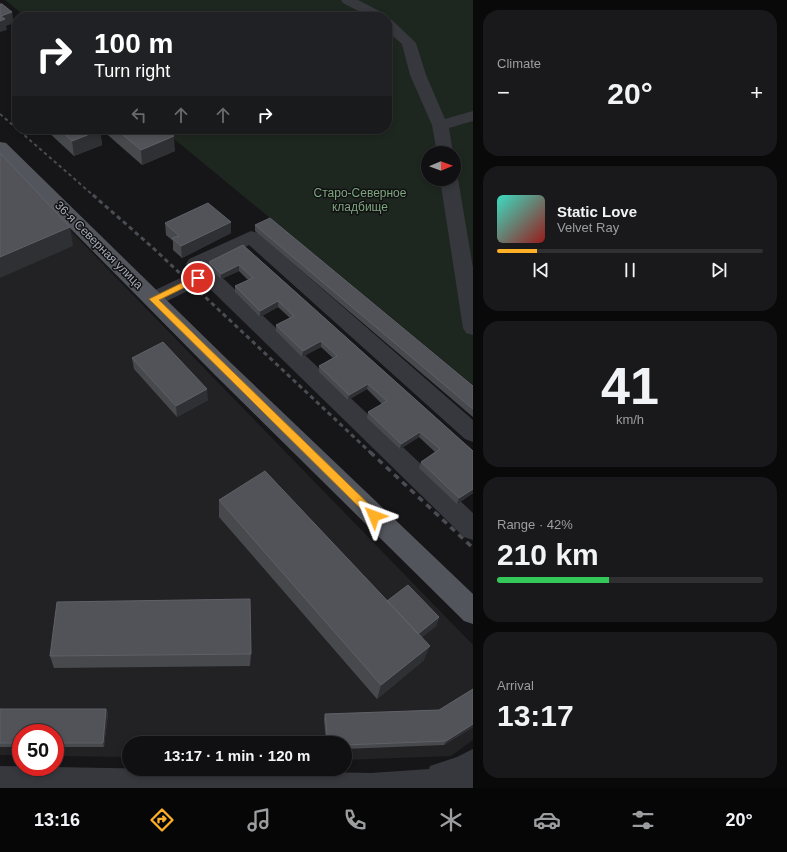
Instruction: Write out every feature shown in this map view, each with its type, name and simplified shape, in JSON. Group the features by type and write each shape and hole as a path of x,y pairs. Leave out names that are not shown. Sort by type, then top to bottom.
{"main road":[{"name":"36-я Северная улица","path":"0,147 473,612"}],"street":[{"path":"348,0 371,12"},
{"path":"392,28 409,43 418,75 440,125 444,146"},
{"path":"440,125 473,116"},
{"path":"450,186 473,328"},
{"path":"473,433 251,238 196,264 473,530"},
{"path":"154,299 206,274"},
{"path":"417,787 464,770 473,764"},
{"path":"0,781 371,788 417,787 473,781"}],"shaded area":[{"path":"0,158 473,645 473,740 451,756 352,760 352,736 122,736 122,757 64,756 64,724 12,724 12,755 0,755"}],"green space":[{"name":"Старо-Северное кладбище","path":"5,0 473,0 473,385 168,134 392,134 392,12 20,12"}],"building":[{"path":"0,4 12,12 1,16 5,19 0,21"},
{"path":"64,134 90,134 72,141"},
{"path":"122,134 172,134 174,136 141,150"},
{"path":"0,153 70,227 0,257"},
{"path":"208,203 231,222 181,246 172,238 179,236 165,223"},
{"path":"270,218 473,386 473,409 255,225"},
{"path":"243,245 473,451 473,489 459,498 421,462 440,449 420,432 401,444 368,412 387,401 368,384 349,395 319,366 337,356 321,341 303,351 276,325 294,316 278,301 260,311 235,286 253,278 239,265 221,274 209,262"},
{"path":"163,342 207,389 176,406 132,358"},
{"path":"265,471 430,646 381,685 219,500"},
{"path":"408,585 439,617 418,634 387,601"},
{"path":"250,599 251,654 50,656 57,602"},
{"path":"473,689 473,724 446,741 352,745 352,736 327,736 325,714 439,710"},
{"path":"0,709 106,709 103,743 64,743 64,724 12,724 12,743 0,743"}],"railway":[{"path":"0,114 12,124"},
{"path":"23,134 94,196"},
{"path":"93,195 152,247 371,453"},
{"path":"370,452 473,548"}],"route":[{"path":"198,278 154,299 223,369 374,516"}]}
